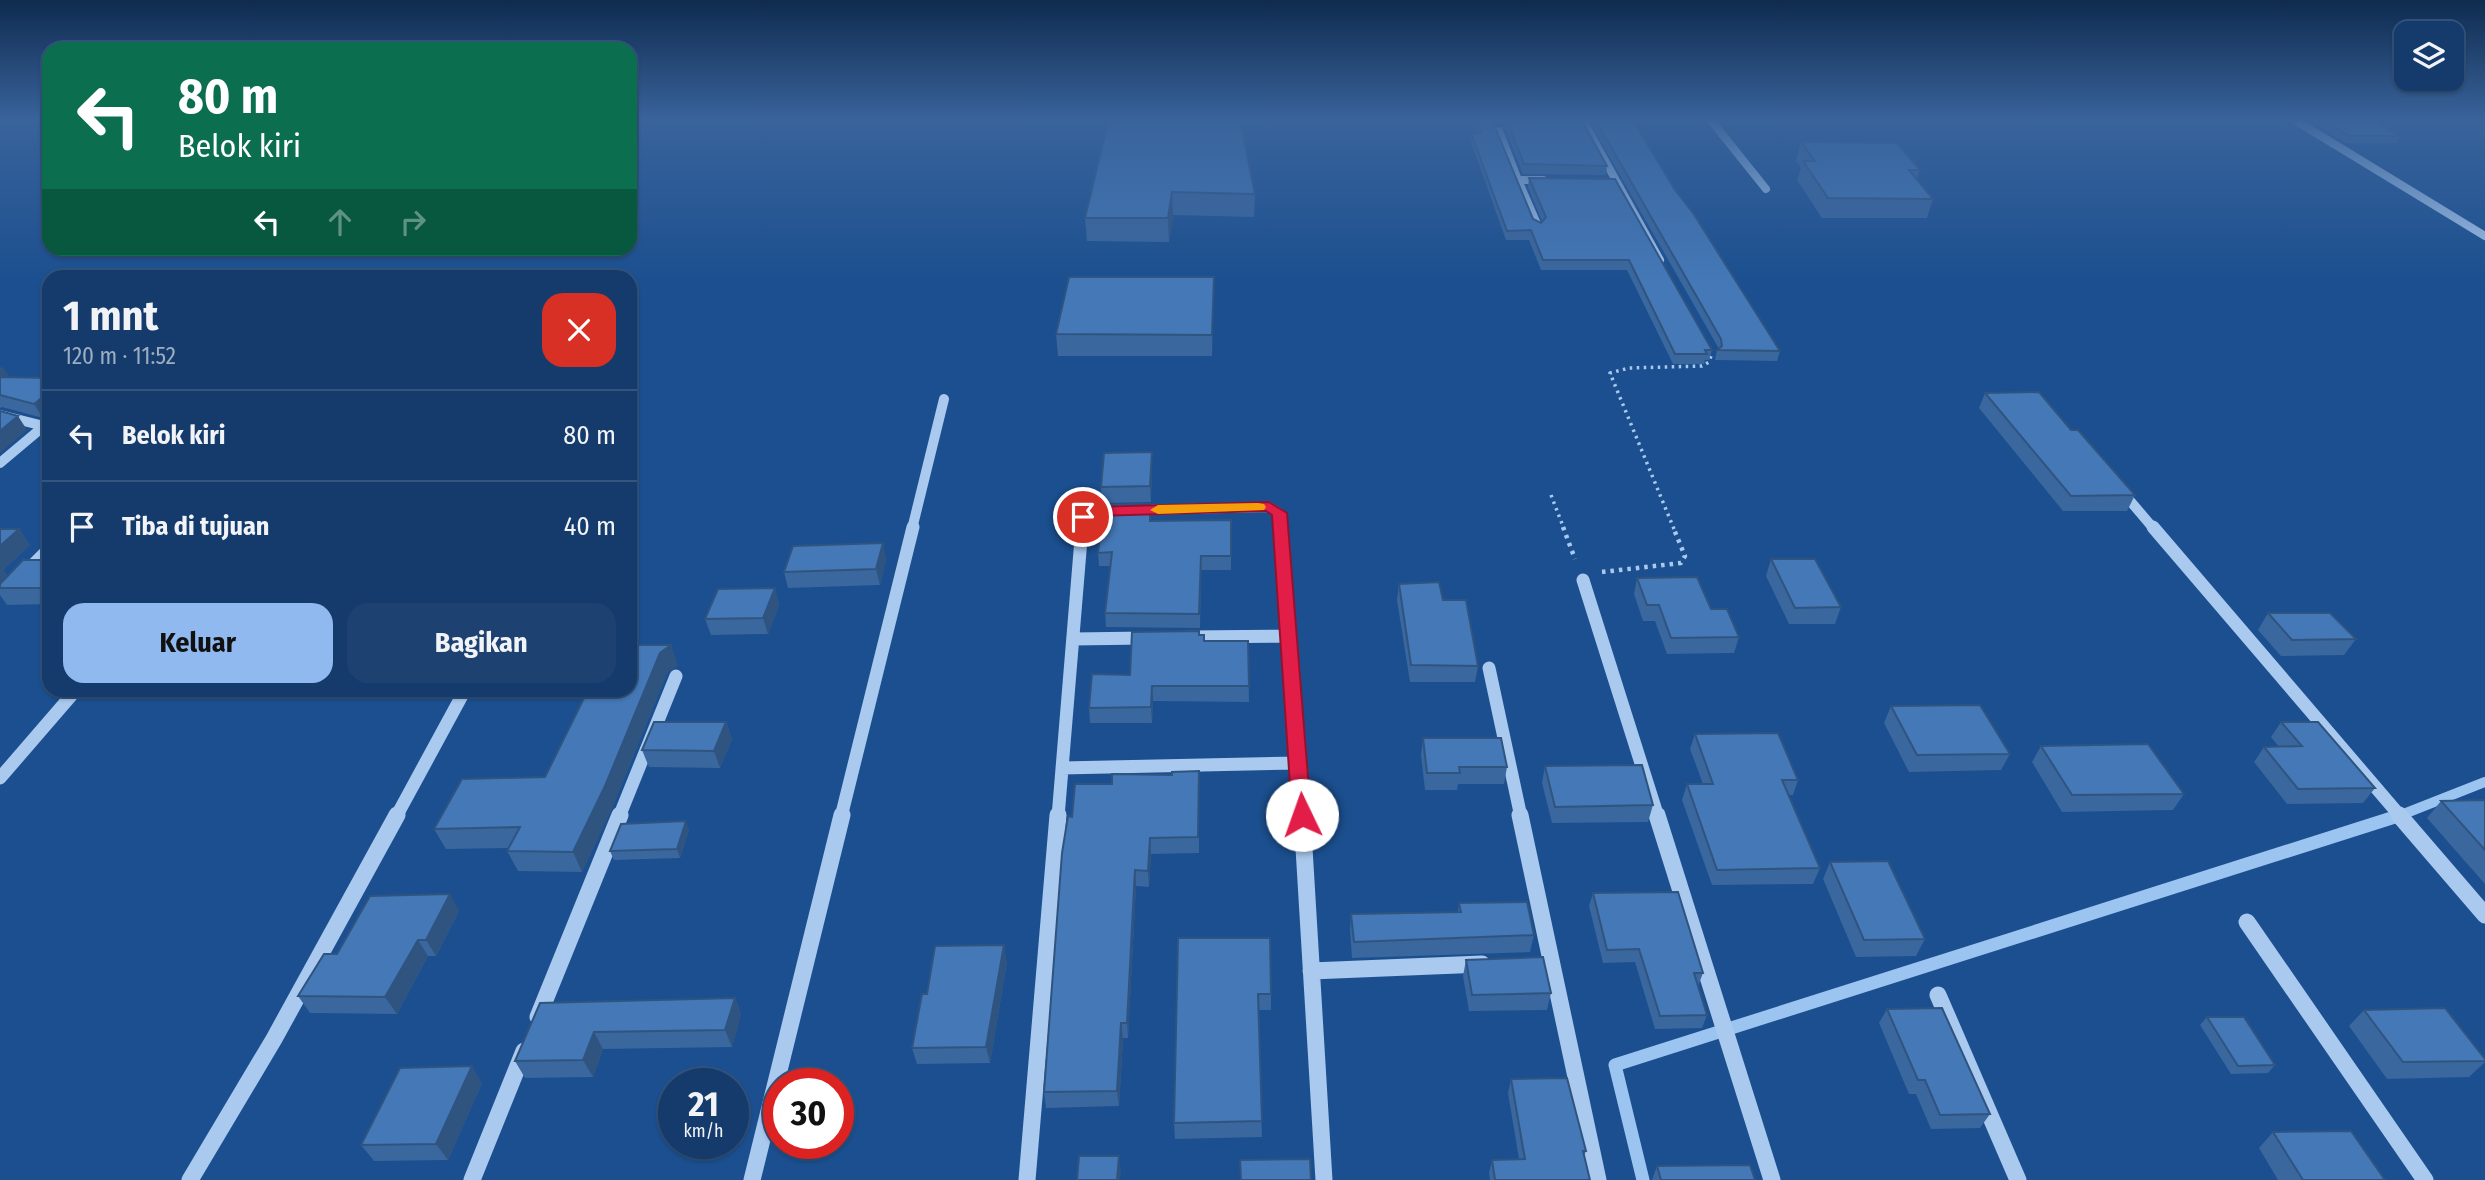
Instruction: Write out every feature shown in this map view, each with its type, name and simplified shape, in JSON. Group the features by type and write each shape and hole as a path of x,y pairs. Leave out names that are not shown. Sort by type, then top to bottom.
{"street":[{"path":"1516,174 1538,226"},
{"path":"1613,174 1668,273"},
{"path":"1754,174 1766,189"},
{"path":"2383,174 2485,236"},
{"path":"1518,180 1555,180"},
{"path":"1605,181 1617,182"},
{"path":"752,1180 944,399"},
{"path":"0,415 42,426"},
{"path":"0,463 42,428"},
{"path":"2108,475 2485,915"},
{"path":"1027,1180 1083,517 1086,513 1269,507 1279,513 1299,763 1324,1180"},
{"path":"20,579 42,556"},
{"path":"1583,580 1772,1180"},
{"path":"1181,637 1288,636"},
{"path":"1073,639 1154,638"},
{"path":"1489,668 1543,962 1598,1180"},
{"path":"472,1180 676,676"},
{"path":"0,778 70,697"},
{"path":"190,1180 274,1039 461,697"},
{"path":"1062,768 1299,763"},
{"path":"2247,922 2425,1180"},
{"path":"1311,971 1497,964"},
{"path":"1938,995 2018,1180"}],"path":[{"path":"1552,495 1583,580 1601,572 1625,567 1681,563 1685,556 1609,373 1629,368 1702,366 1709,362 1712,353"}],"building":[{"path":"1096,174 1251,174 1255,194 1172,192 1168,218 1085,218"},
{"path":"1486,174 1514,174 1533,219 1541,223 1546,217 1529,178 1615,179 1712,350 1705,350 1707,354 1675,354 1629,260 1543,260 1531,230 1507,231"},
{"path":"1627,174 1665,174 1780,351 1717,350 1722,346 1721,339"},
{"path":"1812,174 1912,174 1933,199 1828,198"},
{"path":"1069,277 1214,277 1212,335 1056,334"},
{"path":"0,377 42,378 42,398 34,404 0,395"},
{"path":"2039,392 2071,430 2078,430 2135,495 2071,496 1985,393"},
{"path":"0,411 18,416 0,431"},
{"path":"1152,452 1150,486 1101,487 1104,453"},
{"path":"1150,504 1150,521 1231,520 1231,556 1201,556 1199,614 1105,613 1112,552 1098,553 1104,505"},
{"path":"0,529 19,529 0,546"},
{"path":"883,543 876,569 784,572 793,546"},
{"path":"1771,559 1815,559 1841,607 1795,608"},
{"path":"23,560 42,560 42,588 0,588 0,584"},
{"path":"1697,577 1711,609 1727,609 1739,637 1671,638 1659,605 1647,605 1637,578"},
{"path":"1439,582 1443,600 1466,600 1478,666 1411,665 1399,584"},
{"path":"775,588 763,618 705,619 718,589"},
{"path":"2268,613 2330,613 2356,639 2292,640"},
{"path":"1199,631 1199,635 1204,635 1204,641 1248,641 1249,686 1152,686 1151,707 1089,708 1092,674 1130,675 1132,632"},
{"path":"637,645 671,645 660,653 605,786 573,852 507,851 520,827 434,829 462,779 545,777 585,697 637,697"},
{"path":"1980,705 2010,754 1917,755 1891,706"},
{"path":"654,722 726,722 714,751 642,750"},
{"path":"2281,722 2318,722 2375,788 2298,789 2264,747 2302,746"},
{"path":"1778,733 1798,780 1782,780 1820,868 1717,870 1687,784 1713,784 1695,734"},
{"path":"1423,738 1501,738 1507,767 1459,767 1460,773 1427,773"},
{"path":"2148,744 2184,794 2072,795 2041,746"},
{"path":"1642,765 1653,805 1555,807 1545,766"},
{"path":"1199,771 1198,837 1150,838 1148,871 1135,870 1127,1023 1121,1023 1117,1091 1044,1092 1062,853 1068,816 1072,817 1075,784 1112,784 1112,774 1172,775 1172,772"},
{"path":"2485,800 2485,850 2441,801"},
{"path":"686,821 677,849 610,851 621,824"},
{"path":"1888,861 1925,939 1864,940 1830,862"},
{"path":"1678,892 1703,973 1694,973 1707,1015 1660,1016 1639,949 1607,950 1593,893"},
{"path":"450,894 426,940 418,940 385,997 298,996 324,954 337,954 370,896"},
{"path":"1527,902 1534,935 1354,942 1351,914 1461,912 1459,903"},
{"path":"1178,938 1270,938 1271,994 1258,994 1262,1121 1174,1123"},
{"path":"1004,945 986,1047 912,1048 922,994 927,994 935,946"},
{"path":"1543,957 1551,993 1472,995 1466,960"},
{"path":"735,998 725,1030 594,1032 583,1060 515,1061 540,1003"},
{"path":"1942,1008 1990,1114 1940,1115 1925,1080 1918,1080 1887,1009"},
{"path":"2445,1008 2485,1061 2403,1062 2364,1010"},
{"path":"2207,1017 2244,1017 2275,1065 2238,1066"},
{"path":"472,1066 436,1144 361,1145 400,1068"},
{"path":"1567,1078 1586,1151 1583,1151 1590,1180 1495,1180 1492,1160 1525,1159 1511,1079"},
{"path":"2351,1131 2385,1180 2303,1180 2273,1132"},
{"path":"1079,1156 1119,1156 1117,1180 1077,1180"},
{"path":"1310,1159 1311,1180 1241,1180 1240,1160"},
{"path":"1750,1165 1755,1180 1661,1180 1657,1166"}],"waterway":[{"path":"2396,817 2485,782"},
{"path":"1643,1180 1615,1065 2401,815"}],"slow traffic":[{"path":"1158,510 1258,507"}],"route":[{"path":"1083,517 1092,512 1269,507 1279,513 1302,815"}]}
